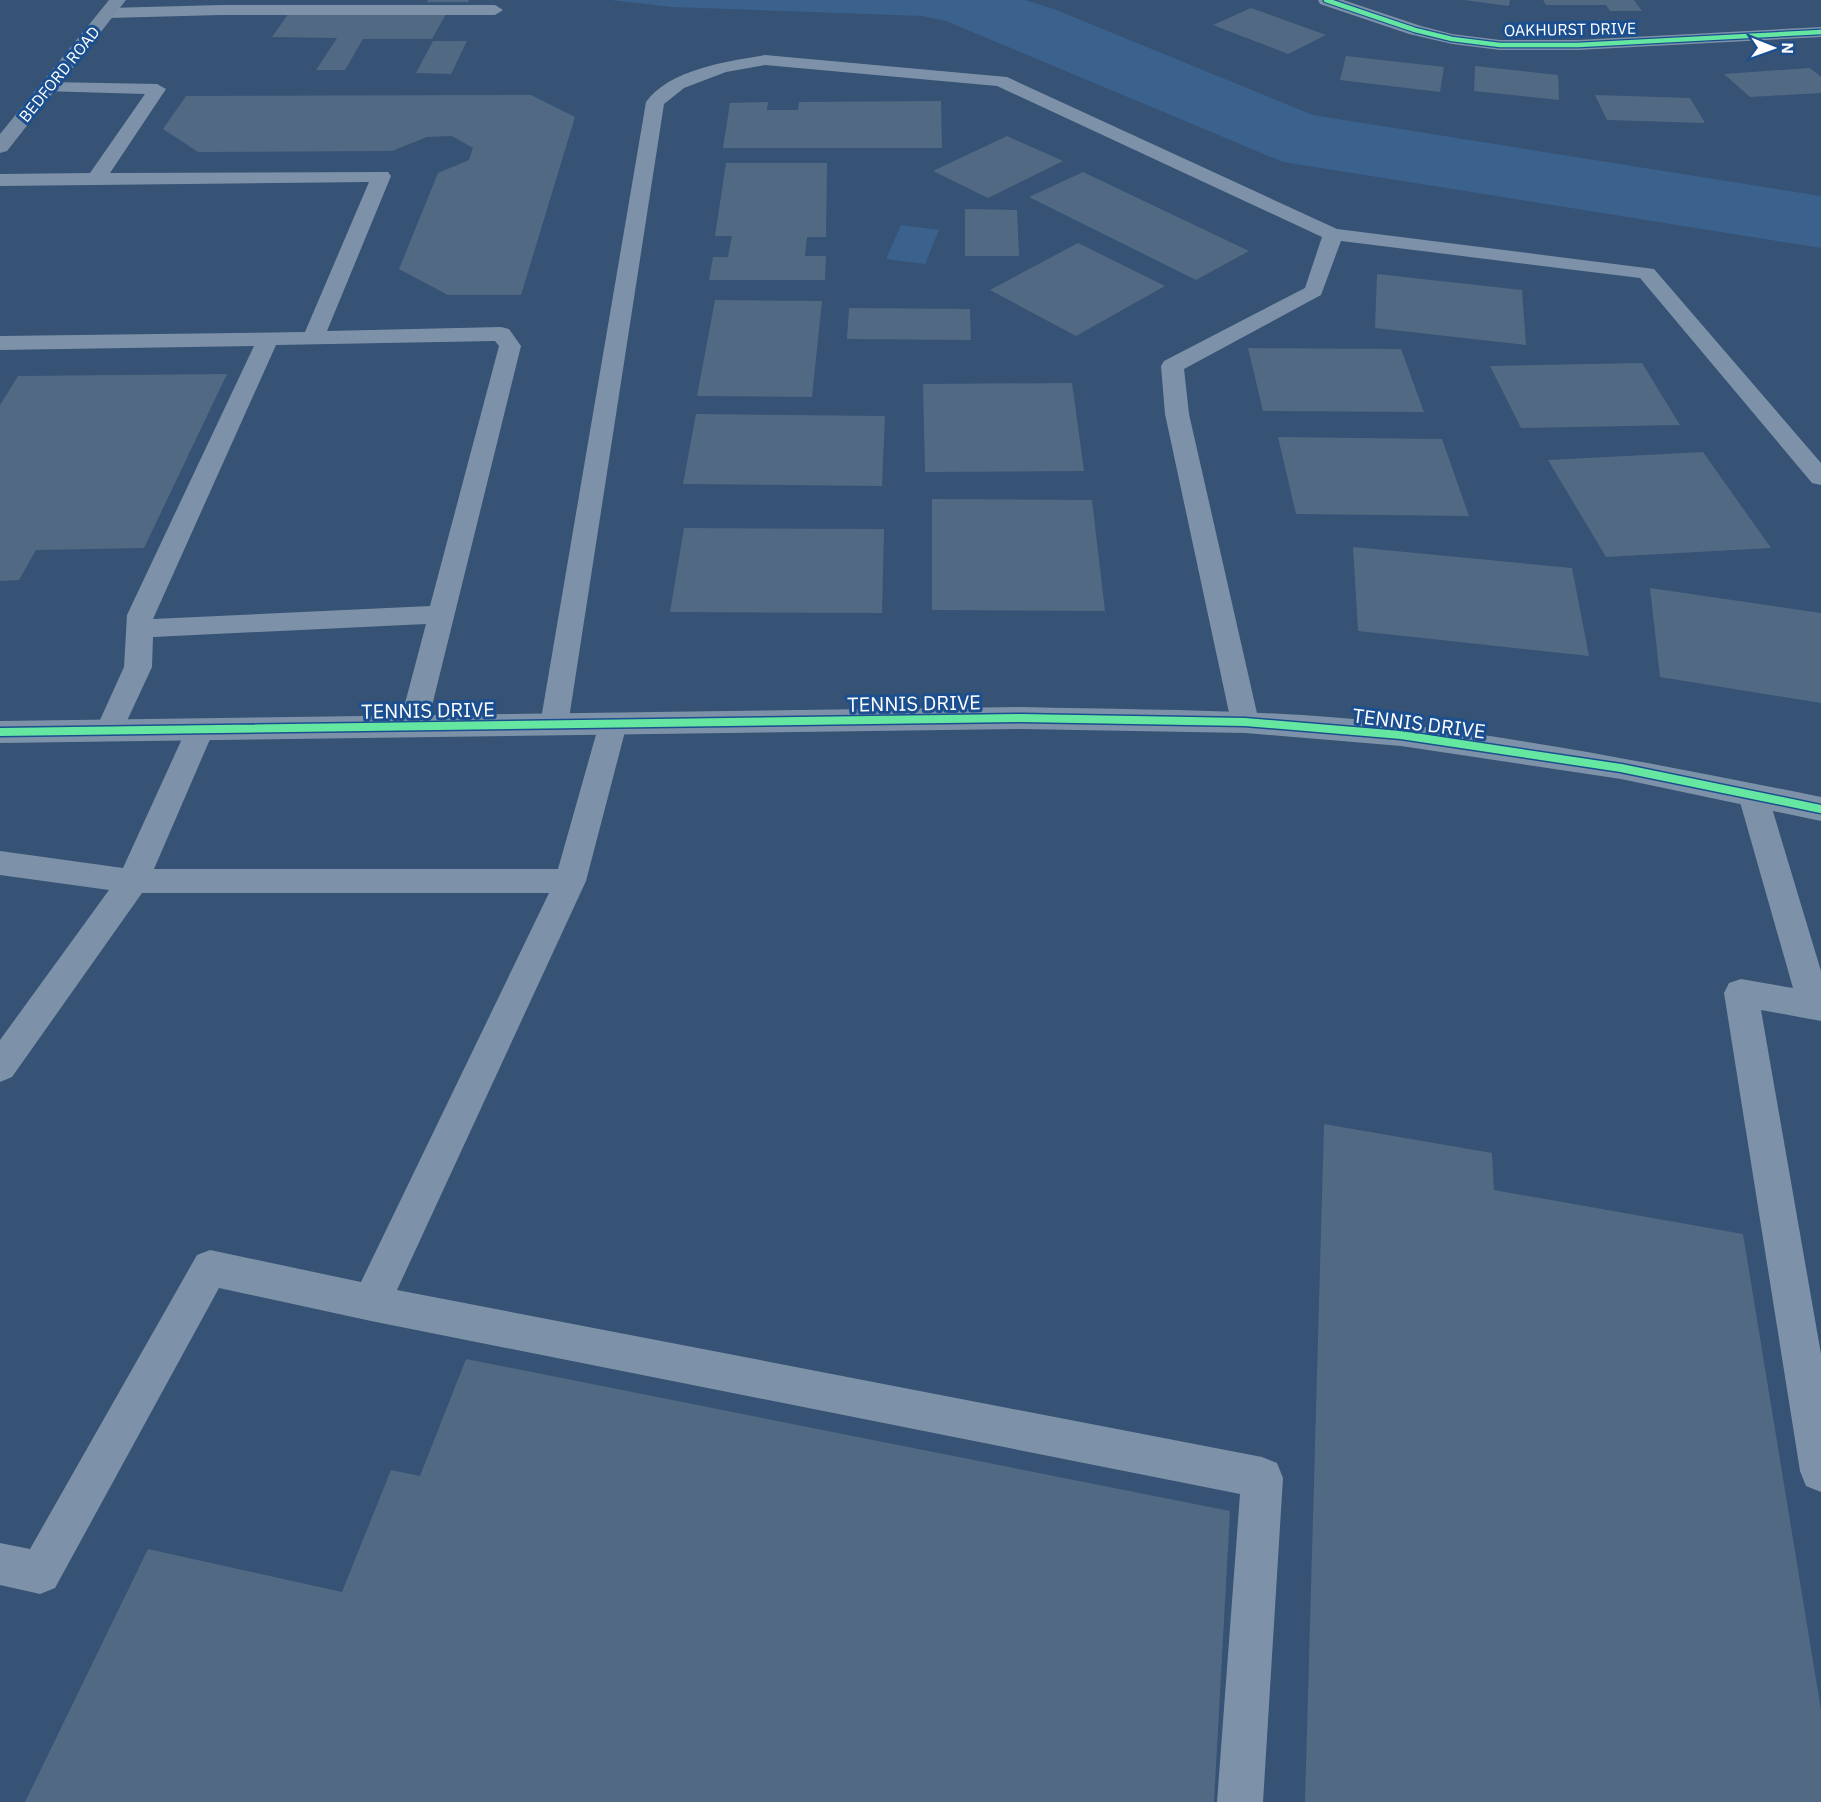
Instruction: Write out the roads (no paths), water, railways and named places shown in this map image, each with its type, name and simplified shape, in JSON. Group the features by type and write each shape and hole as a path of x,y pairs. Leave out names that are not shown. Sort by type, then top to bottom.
{"main road":[{"name":"BEDFORD ROAD","path":"0,147 113,7"}],"street":[{"name":"OAKHURST DRIVE","path":"1326,0 1415,30 1452,39 1500,45 1578,45 1821,32"},
{"name":"TENNIS DRIVE","path":"0,732 1021,718 1245,722 1401,735 1621,768 1821,810"}],"lane":[{"path":"113,7 495,10"},
{"path":"554,725 655,102 678,84 722,67 765,60 1001,81 1333,234 1647,273 1821,478"},
{"path":"48,87 157,88 96,179"},
{"path":"0,180 381,176 313,338"},
{"path":"1245,722 1177,414 1173,366 1314,291 1333,234"},
{"path":"0,343 501,334 510,346 413,726"},
{"path":"110,731 138,667 140,615 268,339"},
{"path":"140,628 441,614"},
{"path":"371,1303 570,881 614,724"},
{"path":"0,1067 133,881 200,730"},
{"path":"1753,795 1818,1006 1741,993 1821,1471"},
{"path":"0,862 133,881 570,881"},
{"path":"0,1564 40,1573 210,1268 371,1303 1262,1478 1240,1802"}],"water":[{"path":"610,0 1025,0 1054,9 1313,115 1821,196 1821,248 1283,162 946,21 922,16 672,7"},
{"path":"901,225 939,230 925,264 886,259"}]}
